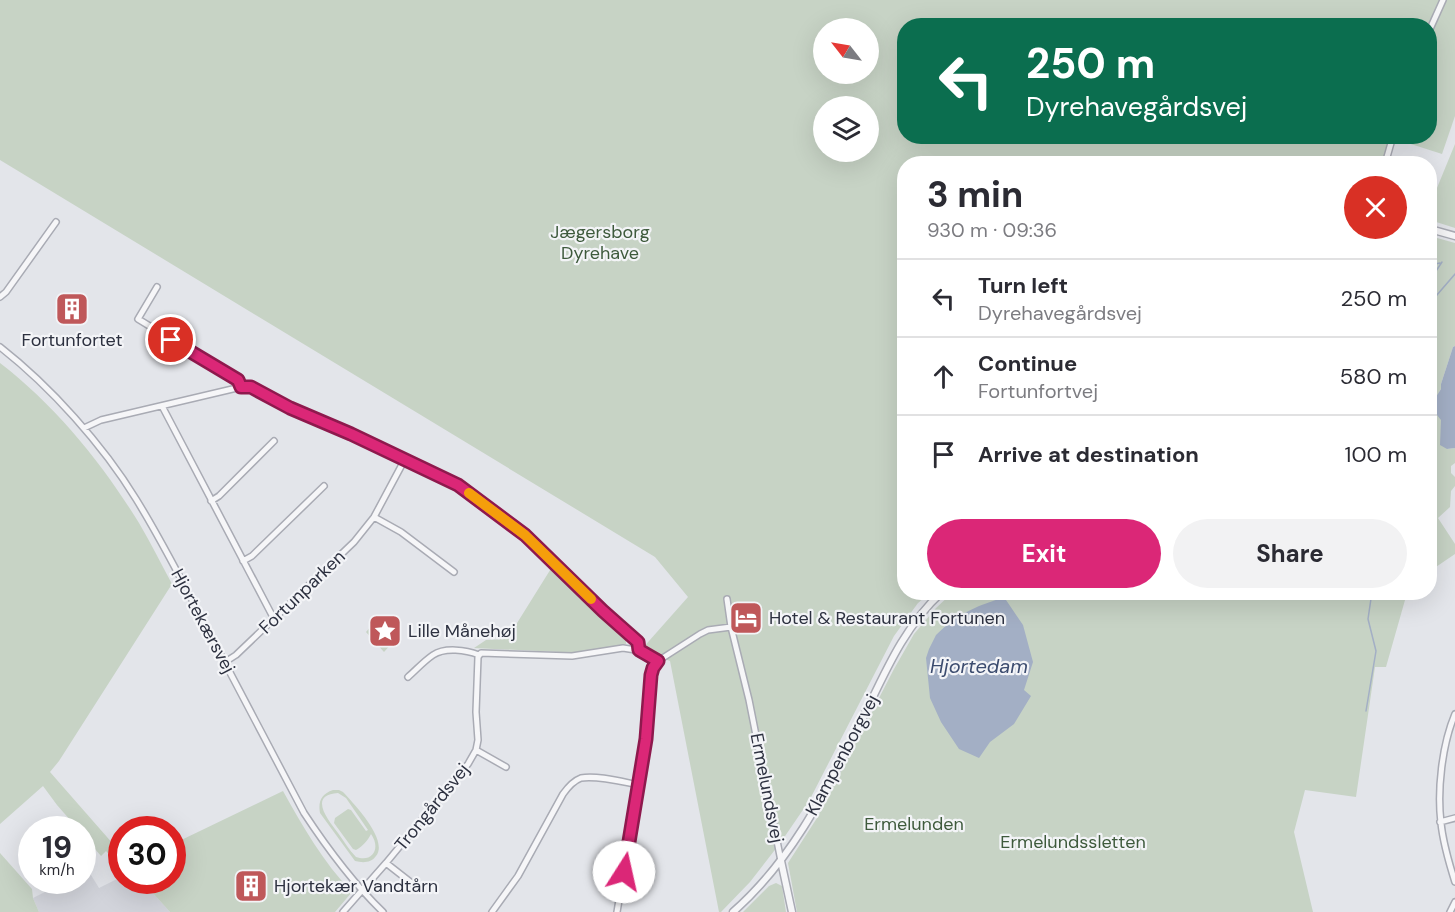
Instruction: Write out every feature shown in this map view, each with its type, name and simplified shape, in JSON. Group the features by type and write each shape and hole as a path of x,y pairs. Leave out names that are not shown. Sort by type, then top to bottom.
{"street":[{"path":"1435,18 1443,0"},
{"path":"0,297 6,292 56,222"},
{"path":"40,229 48,234"},
{"path":"1437,231 1455,236"},
{"path":"157,287 138,320 238,380 241,387"},
{"name":"Hjortekærsvej","path":"0,347 36,378 84,429 116,470 152,525 304,813 322,840 383,912"},
{"path":"84,429 101,420 241,387 251,387 290,408 458,485 525,535 638,642 639,650"},
{"path":"162,406 274,619"},
{"path":"211,501 219,496 274,441"},
{"name":"Fortunparken","path":"225,662 236,655 354,542 374,517 405,459"},
{"path":"243,561 252,556 324,486"},
{"path":"374,517 401,532 454,572"},
{"name":"Ermelundsvej","path":"727,598 731,627 749,700 792,912"},
{"name":"Klampenborgvej","path":"733,912 756,892 800,834 856,732 890,661 905,635 934,600"},
{"path":"617,912 646,739 653,668 658,661 708,630 731,627"},
{"path":"408,677 433,655 445,650 470,651 479,655 483,652 572,656 623,648 639,650 658,661"},
{"name":"Trongårdsvej","path":"343,912 468,764 476,750 479,655"},
{"path":"1455,714 1447,736 1443,758 1440,822 1455,882"},
{"name":"Trongårdsvej","path":"476,750 506,767"},
{"path":"492,912 518,876 563,794 570,786 582,778 639,785"},
{"path":"1440,822 1455,818"},
{"name":"Trongårdsvej","path":"386,862 418,888"},
{"path":"1450,912 1455,902"}],"shaded area":[{"path":"96,883 99,888 108,884 108,894 154,894 170,912 39,912 33,898 41,894 96,894"}],"green space":[{"name":"Jægersborg Dyrehave","path":"0,0 1455,0 1455,116 1442,154 1411,144 1437,144 1437,18 897,18 897,144 1387,144 1384,156 897,156 897,600 922,600 894,636 809,801 750,882 721,912 719,912 670,661 641,650 688,597 655,557 0,160"},
{"path":"1455,144 1455,228 1437,222 1437,188"},
{"path":"1437,238 1455,243 1455,346 1438,394 1447,449 1455,448 1455,463 1451,466 1451,473 1455,477 1455,486 1451,491 1450,507 1438,518 1455,544 1455,554 1437,566"},
{"path":"0,363 59,417 94,457 139,523 172,584 50,772 89,816 67,816 43,786 0,824"},
{"path":"552,567 626,638 626,644 581,653 474,648 486,640 507,639"},
{"name":"Ermelunden","path":"945,600 1405,600 1386,667 1375,667 1356,797 1305,790 1294,832 1313,912 797,912 788,863 817,818 914,634"},
{"path":"383,623 392,629 394,641 384,652 366,632 373,624"},
{"path":"333,790 343,792 374,832 379,849 372,860 355,861 320,813 321,799","holes":["338,793 346,798 368,830 366,831 348,809 335,818 334,823 356,850 371,834 375,849 374,853 367,858 356,857 353,854 323,809 324,798 329,795"]},
{"path":"283,791 323,856 352,892 335,912 170,912 154,894 186,894 186,838"},
{"path":"96,824 108,838 108,853 106,851 101,856 96,850"},
{"path":"0,853 18,873 18,894 33,894 39,912 0,912"},
{"path":"776,883 782,886 786,912 743,912 769,886"}],"water":[{"path":"1455,346 1455,448 1447,449 1440,445 1441,420 1437,415 1437,395 1441,389"},
{"name":"Hjortedam","path":"996,600 1006,600 1023,625 1033,662 1024,690 1031,696 1014,724 990,742 979,758 959,749 941,722 930,698 926,658 936,635 954,618"}],"waterway":[{"path":"1437,270 1442,262"},
{"path":"1437,295 1455,274"},
{"path":"1366,711 1376,651 1368,619 1371,600"}],"slow traffic":[{"path":"469,493 525,535 591,599"}],"place":[{"name":"Fortunfortet","path":"72,309"},
{"name":"Hotel & Restaurant Fortunen","path":"746,618"},
{"name":"Lille Månehøj","path":"385,631"},
{"name":"Hjortekær Vandtårn","path":"251,886"}],"route":[{"path":"171,340 238,380 241,387 251,387 290,408 458,485 525,535 638,642 639,650 658,661 651,675 646,739 624,872"}],"park label":[{"name":"Ermelundssletten","path":"1073,842"}]}
